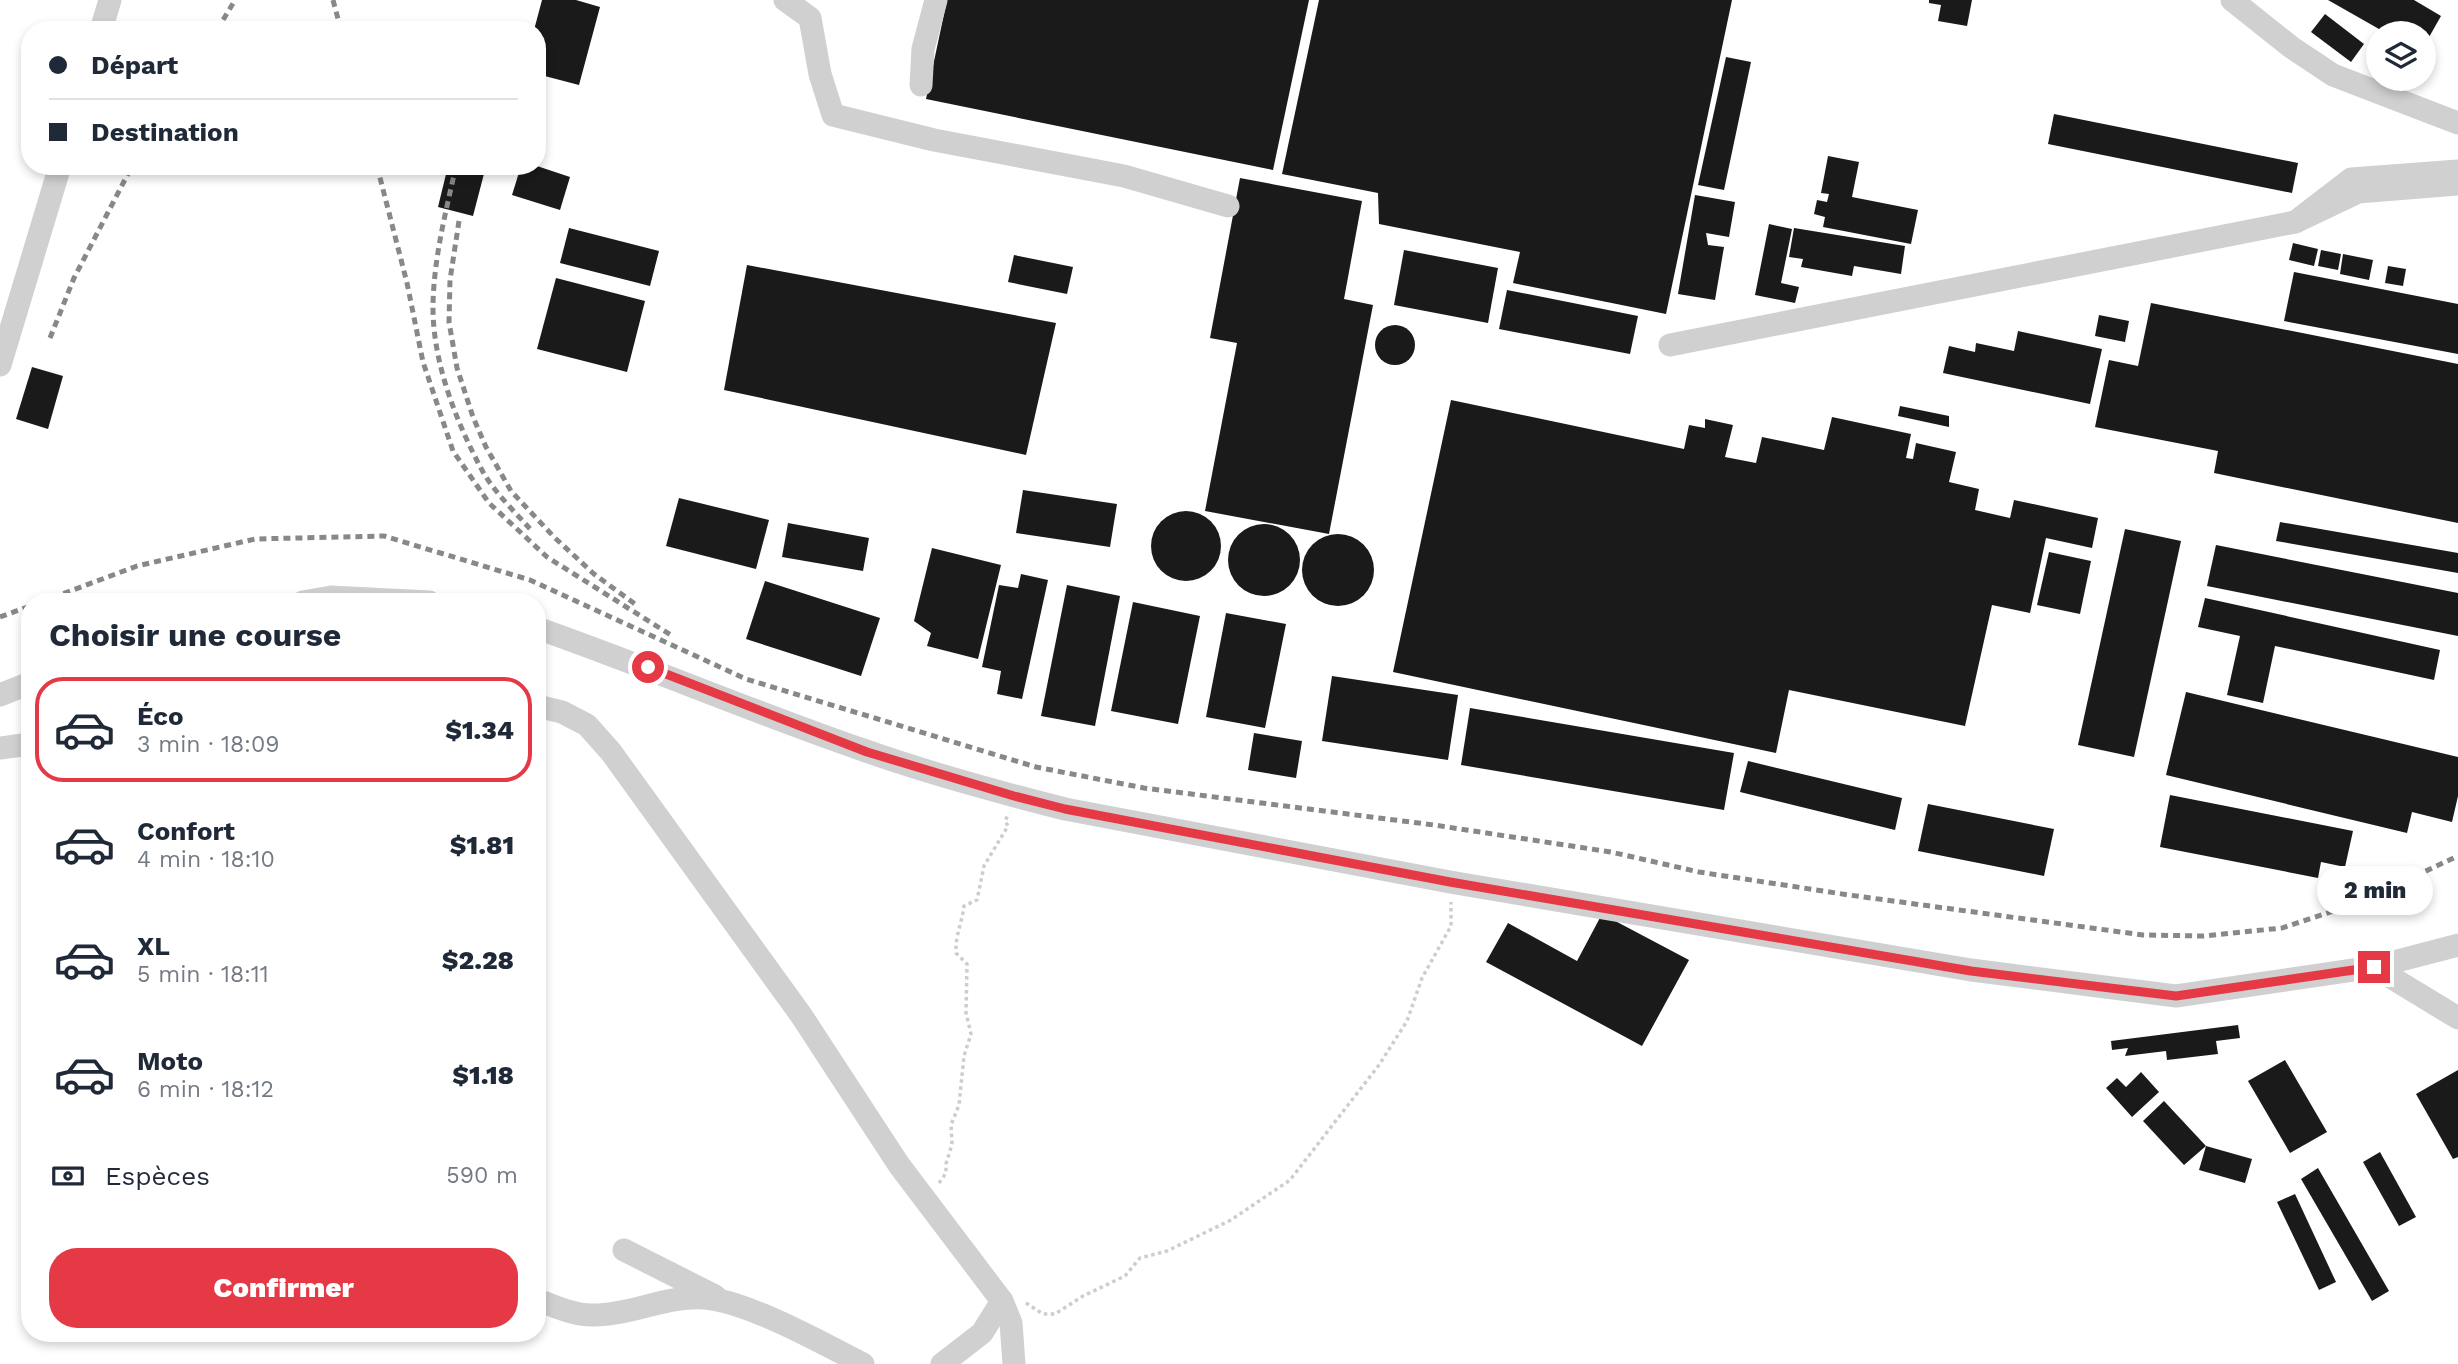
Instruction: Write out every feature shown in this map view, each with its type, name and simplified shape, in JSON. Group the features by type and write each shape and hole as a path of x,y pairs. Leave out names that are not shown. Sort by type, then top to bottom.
{"street":[{"path":"104,21 110,0"},
{"path":"785,0 810,18 820,74 833,115 934,140 1124,176 1228,206"},
{"path":"921,85 922,49 936,0"},
{"path":"2232,0 2291,47 2333,75 2458,122"},
{"path":"2295,222 2351,179 2458,172"},
{"path":"0,365 57,175"},
{"path":"1670,345 2295,222 2358,192 2458,184"},
{"path":"546,631 648,667 867,752 1065,809 1450,882 1971,971 2176,996 2374,967 2458,945"},
{"path":"0,695 21,687"},
{"path":"546,708 562,712 587,725 611,752 801,1015 899,1165 1012,1301 1014,1364"},
{"path":"0,748 21,745"},
{"path":"2374,967 2458,1018"},
{"path":"624,1250 732,1305"},
{"path":"546,1303 590,1316 615,1314 684,1299 705,1298 777,1322 863,1364"},
{"path":"942,1364 982,1333 1012,1301"}],"path":[{"path":"927,1200 946,1173 952,1144 951,1125 959,1105 964,1056 971,1034 966,1013 967,964 956,953 955,937 964,906 977,900 985,866 1008,826 1005,821 1014,796"},
{"path":"1012,1301 1043,1314 1055,1314 1083,1296 1125,1276 1140,1258 1167,1251 1231,1220 1290,1180 1379,1065 1407,1021 1422,978 1451,926 1450,882"}],"building":[{"path":"542,0 576,0 600,7 579,85 546,76 546,21 536,21"},
{"path":"947,0 1309,0 1273,170 926,99"},
{"path":"1319,0 1732,0 1666,314 1513,283 1520,252 1379,224 1378,193 1282,174"},
{"path":"1929,0 1972,0 1967,26 1938,21 1941,5 1929,3"},
{"path":"2328,0 2414,0 2441,16 2436,25 2436,21 2366,22"},
{"path":"2325,14 2364,44 2351,62 2311,32"},
{"path":"1726,57 1751,62 1724,190 1698,185"},
{"path":"2054,114 2298,163 2292,193 2048,144"},
{"path":"1828,156 1859,162 1852,197 1918,210 1911,244 1823,227 1825,217 1814,214 1817,200 1827,202 1829,194 1821,193"},
{"path":"546,169 570,177 560,210 512,195 518,175 546,175"},
{"path":"446,175 484,175 473,216 438,207"},
{"path":"1240,178 1362,201 1344,299 1373,305 1329,534 1205,511 1237,343 1210,338"},
{"path":"1695,195 1735,202 1729,237 1706,233 1708,245 1724,247 1715,300 1678,294"},
{"path":"1769,224 1792,229 1781,283 1799,287 1795,303 1755,295"},
{"path":"569,228 659,251 650,286 560,263"},
{"path":"1794,228 1905,246 1901,274 1854,266 1852,276 1801,267 1803,259 1789,257"},
{"path":"2293,243 2318,249 2314,266 2289,260"},
{"path":"1404,250 1498,268 1488,323 1394,305"},
{"path":"2321,250 2341,254 2338,270 2318,266"},
{"path":"2343,254 2373,260 2369,280 2340,274"},
{"path":"1014,255 1073,267 1067,294 1008,282"},
{"path":"747,265 1056,323 1026,455 724,390"},
{"path":"2388,266 2406,269 2403,286 2385,283"},
{"path":"2294,272 2458,304 2458,354 2284,321"},
{"path":"556,278 645,301 627,372 537,349"},
{"path":"1507,290 1638,316 1630,354 1499,329"},
{"path":"2151,303 2458,364 2458,523 2214,473 2218,451 2095,427 2109,360 2138,366"},
{"path":"2099,315 2129,321 2125,342 2095,336"},
{"path":"1395,325 1403,326 1409,331 1414,337 1414,353 1409,359 1403,364 1395,365 1387,364 1381,359 1376,353 1375,345 1376,337 1381,331 1387,326"},
{"path":"2018,331 2102,349 2090,404 1943,373 1949,346 1975,352 1976,343 2014,351"},
{"path":"32,367 63,376 48,429 16,419"},
{"path":"1451,400 1684,449 1689,425 1705,428 1705,419 1733,425 1725,457 1756,463 1762,437 1824,450 1832,417 1911,434 1906,458 1913,459 1916,443 1956,452 1949,482 1979,489 1975,510 2010,518 2014,500 2098,518 2092,548 2046,538 2030,613 1992,605 1965,726 1789,690 1776,753 1393,672"},
{"path":"1900,406 1949,416 1949,427 1898,416"},
{"path":"1023,490 1117,504 1110,547 1016,533"},
{"path":"679,498 769,520 756,569 666,546"},
{"path":"1186,511 1211,521 1221,546 1211,571 1186,581 1161,571 1151,546 1161,521"},
{"path":"2280,522 2458,553 2458,573 2276,541"},
{"path":"788,523 869,538 863,571 782,557"},
{"path":"1264,524 1284,530 1294,540 1300,560 1294,580 1284,590 1264,596 1244,590 1234,580 1228,560 1234,540 1244,530"},
{"path":"2125,529 2181,541 2134,757 2078,745"},
{"path":"1338,534 1352,537 1364,544 1371,556 1374,570 1371,584 1364,596 1352,603 1338,606 1324,603 1312,596 1305,584 1302,570 1305,556 1312,544 1324,537"},
{"path":"2216,545 2458,593 2458,636 2207,586"},
{"path":"932,548 1001,565 978,659 927,646 931,633 914,621"},
{"path":"2049,552 2091,561 2080,614 2037,605"},
{"path":"1021,574 1048,580 1022,699 997,694 1001,671 982,667 999,585 1018,588"},
{"path":"765,581 880,618 861,676 746,639"},
{"path":"1067,585 1120,596 1095,726 1041,716"},
{"path":"2205,598 2440,650 2434,680 2275,646 2263,703 2227,695 2240,636 2198,627"},
{"path":"1133,602 1200,616 1178,724 1111,711"},
{"path":"1226,613 1286,624 1265,728 1206,717"},
{"path":"1332,676 1458,695 1448,760 1322,741"},
{"path":"2186,692 2458,757 2458,796 2452,822 2412,812 2407,833 2166,775"},
{"path":"1470,708 1734,753 1724,810 1461,765"},
{"path":"1254,733 1302,741 1296,778 1248,770"},
{"path":"1748,761 1902,798 1895,830 1740,792"},
{"path":"2170,795 2353,831 2345,867 2321,862 2318,878 2160,847"},
{"path":"1928,804 2054,829 2044,876 1918,851"},
{"path":"1602,914 1689,960 1642,1046 1486,962 1508,923 1577,961"},
{"path":"2238,1025 2240,1038 2216,1041 2218,1054 2167,1060 2166,1051 2125,1056 2128,1048 2112,1050 2111,1041"},
{"path":"2285,1060 2327,1132 2290,1153 2248,1081"},
{"path":"2458,1070 2458,1157 2453,1159 2416,1094"},
{"path":"2141,1072 2159,1092 2132,1117 2106,1088 2117,1078 2126,1087"},
{"path":"2164,1101 2206,1146 2184,1165 2143,1121"},
{"path":"2206,1146 2252,1159 2245,1183 2199,1170"},
{"path":"2380,1152 2416,1217 2399,1226 2363,1162"},
{"path":"2318,1168 2389,1291 2372,1301 2301,1179"},
{"path":"2295,1194 2336,1282 2319,1290 2277,1202"}],"railway":[{"path":"222,21 235,0"},
{"path":"333,0 339,21"},
{"path":"50,338 74,278 127,175"},
{"path":"379,175 407,283 423,362 453,451 489,503 547,557 674,637"},
{"path":"454,175 441,234 433,304 441,369 455,412 483,472 505,502 531,530"},
{"path":"459,221 450,280 449,322 457,368 486,447 511,491 554,537 594,574 635,604"},
{"path":"65,593 137,566 255,539 384,536 530,580 746,679 1036,767 1144,788 1434,825 1611,852 1699,872 1849,895 2143,935 2204,936 2282,928 2355,904 2458,856"},
{"path":"0,617 21,609"}],"route":[{"path":"648,667 867,752 1014,796 1065,809 1450,882 1971,971 2176,996 2374,967"}]}
